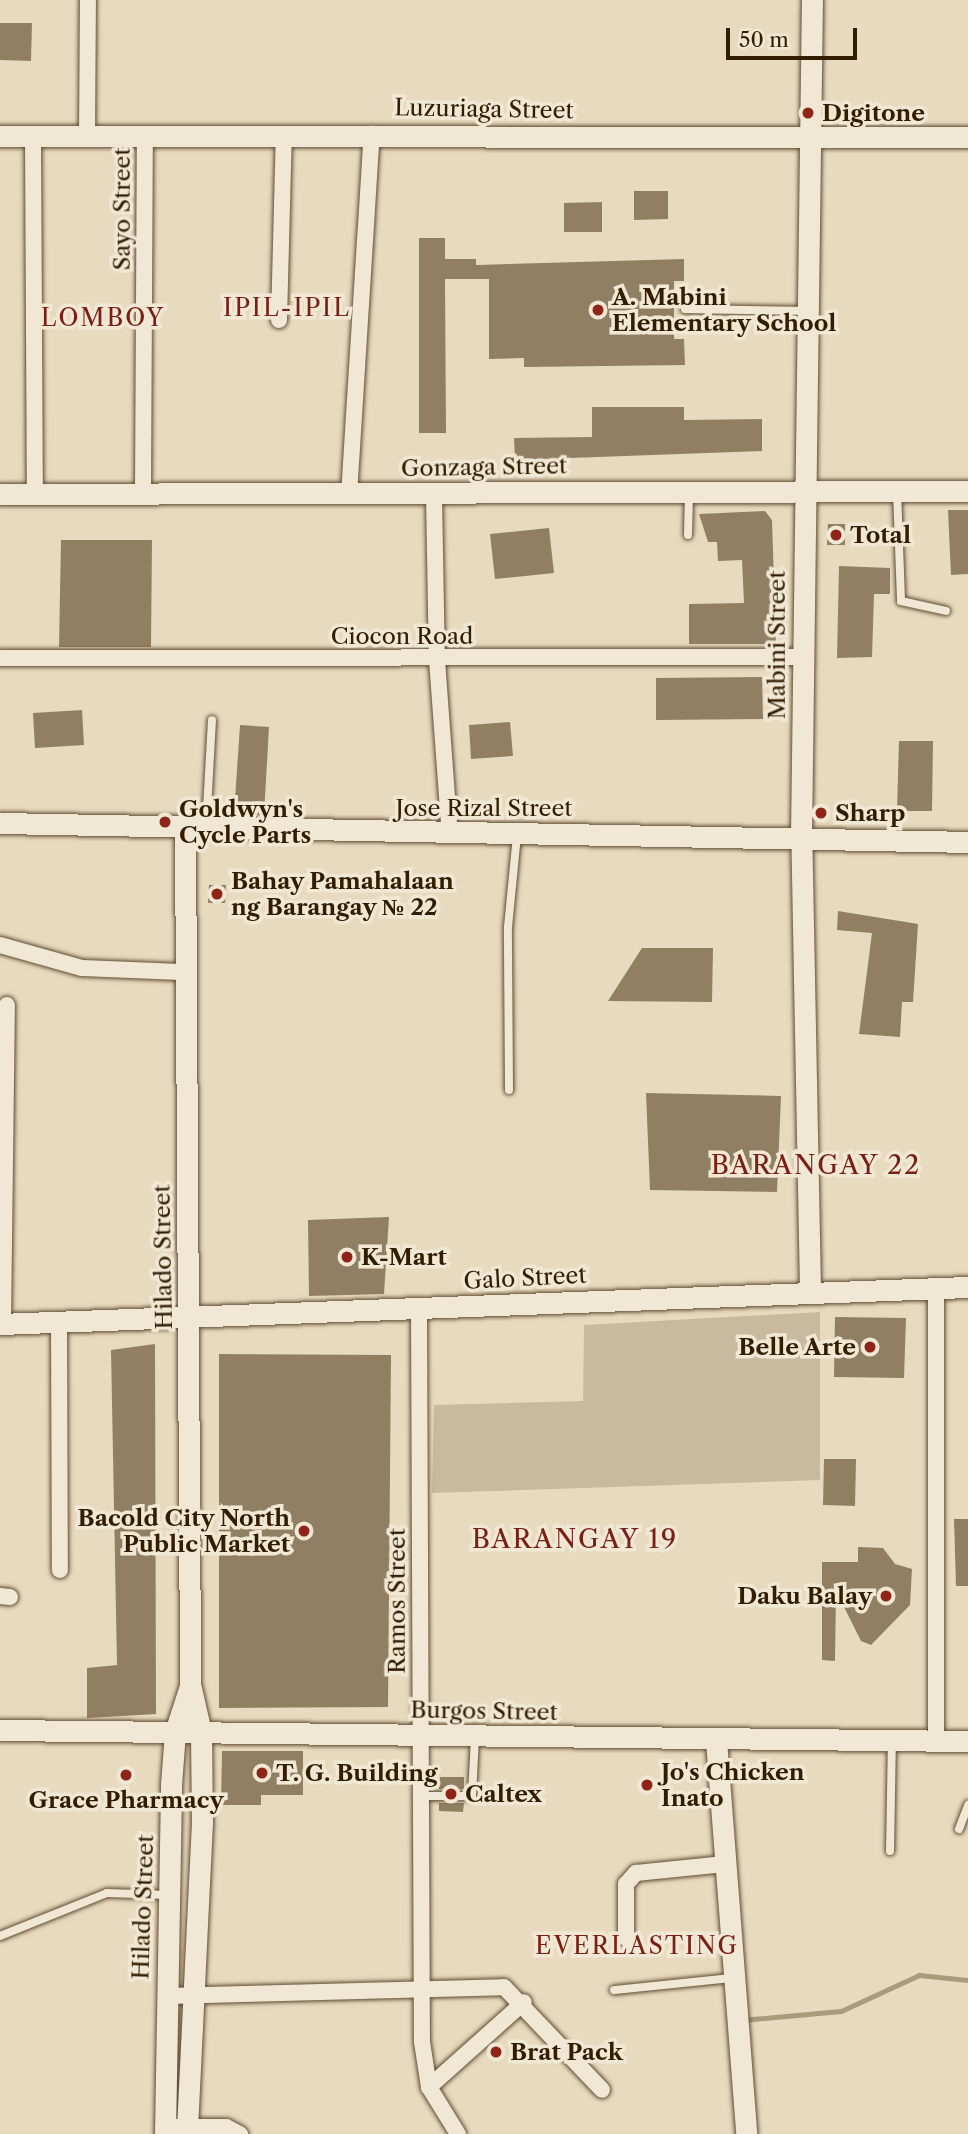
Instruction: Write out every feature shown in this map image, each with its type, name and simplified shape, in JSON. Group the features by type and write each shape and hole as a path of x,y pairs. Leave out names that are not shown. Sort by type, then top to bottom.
{"street":[{"path":"87,136 88,0"},
{"name":"Mabini Street","path":"810,1290 801,836 803,488 810,311 812,0"},
{"path":"349,495 372,134"},
{"name":"Luzuriaga Street","path":"0,136 372,134 810,140 968,137"},
{"name":"Sayo Street","path":"143,493 145,135"},
{"path":"279,320 284,135"},
{"path":"33,136 35,494"},
{"name":"Gonzaga Street","path":"0,494 434,495 803,488 968,491"},
{"path":"434,495 437,660 450,835"},
{"name":"Ciocon Road","path":"0,658 437,660 804,657"},
{"name":"Jose Rizal Street","path":"0,824 450,835 801,836 968,842"},
{"name":"Hilado Street","path":"187,2130 201,1732 190,1684 191,1314 181,972 196,830"},
{"path":"0,945 82,968 181,972"},
{"path":"2,1324 7,1004"},
{"name":"Galo Street","path":"2,1324 191,1314 419,1310 810,1290 968,1287"},
{"path":"936,1288 936,1741"},
{"name":"Ramos Street","path":"419,1310 422,1991 429,2087 458,2134"},
{"path":"59,1322 60,1570"},
{"name":"Hilado Street","path":"165,2131 174,1732 190,1684"},
{"name":"Burgos Street","path":"0,1730 419,1737 968,1741"},
{"path":"716,1740 732,1978 746,2134"},
{"path":"626,1938 625,1884 636,1873 725,1864"},
{"path":"171,1886 195,1877"},
{"path":"166,1996 504,1987 524,2002 602,2090"},
{"path":"429,2087 524,2002"},
{"path":"165,2131 226,2127 240,2134"}],"lane":[{"path":"685,309 810,311"},
{"path":"688,535 689,491"},
{"path":"897,491 901,601 946,611"},
{"path":"196,830 212,720"},
{"path":"509,1090 508,927 517,835"},
{"path":"421,1796 472,1796 475,1737"},
{"path":"890,1850 892,1740"},
{"path":"959,1829 968,1805"},
{"path":"0,1936 107,1893 171,1886"},
{"path":"614,1990 732,1978"}],"shaded area":[{"path":"820,1312 820,1480 432,1493 434,1405 583,1401 584,1325"}],"building":[{"path":"0,23 32,23 31,61 0,60"},
{"path":"634,191 668,191 668,219 634,220"},
{"path":"602,202 602,232 564,232 564,203"},
{"path":"419,238 445,238 445,259 476,259 476,265 684,259 684,281 674,281 674,339 684,339 685,365 524,367 524,358 489,359 489,279 445,279 446,433 419,433"},
{"path":"592,407 684,407 684,420 762,419 762,451 515,460 514,438 592,437"},
{"path":"948,510 968,510 968,574 951,575"},
{"path":"765,511 772,520 776,644 689,644 689,604 744,603 742,560 718,561 717,542 708,542 699,514"},
{"name":"Total","path":"828,524 845,524 845,545 827,545"},
{"path":"549,528 554,573 495,579 490,534"},
{"path":"61,540 152,540 151,647 59,647"},
{"path":"839,566 890,568 890,594 874,594 872,657 837,658"},
{"path":"762,677 763,719 656,720 656,678"},
{"path":"82,710 84,745 35,748 33,713"},
{"path":"510,722 513,756 471,759 469,725"},
{"path":"240,725 269,727 264,815 234,814"},
{"path":"899,741 933,741 932,811 897,811"},
{"name":"Bahay Pamahalaan ng Barangay № 22","path":"209,885 226,885 225,903 208,903"},
{"path":"838,911 918,924 913,1002 902,1002 900,1037 859,1034 872,933 837,930"},
{"path":"642,948 713,948 712,1002 608,1001"},
{"path":"646,1093 781,1096 777,1192 650,1190"},
{"name":"K-Mart","path":"389,1217 384,1294 309,1296 308,1220"},
{"name":"Belle Arte","path":"835,1317 906,1318 904,1378 834,1377"},
{"path":"155,1344 156,1714 87,1718 87,1668 117,1665 111,1350"},
{"name":"Bacold City North Public Market","path":"219,1354 391,1355 388,1707 219,1708"},
{"path":"824,1459 856,1459 855,1506 823,1505"},
{"path":"954,1519 968,1519 968,1586 956,1586"},
{"path":"858,1547 883,1548 895,1564 912,1569 910,1605 871,1645 861,1641 836,1591 835,1661 822,1660 822,1562 858,1562"},
{"name":"T. G. Building","path":"222,1751 303,1751 303,1795 261,1795 261,1805 221,1805"},
{"path":"440,1777 464,1777 464,1789 439,1789"},
{"path":"439,1803 464,1803 463,1812 439,1811"}],"waterway":[{"path":"741,2020 841,2011 919,1975 968,1980"}],"place":[{"name":"Digitone","path":"808,113"},
{"name":"A. Mabini Elementary School","path":"598,310"},
{"name":"Total","path":"836,535"},
{"name":"Sharp","path":"821,813"},
{"name":"Goldwyn's Cycle Parts","path":"165,822"},
{"name":"Bahay Pamahalaan ng Barangay № 22","path":"217,894"},
{"name":"K-Mart","path":"347,1257"},
{"name":"Belle Arte","path":"870,1347"},
{"name":"Bacold City North Public Market","path":"304,1531"},
{"name":"Daku Balay","path":"886,1596"},
{"name":"T. G. Building","path":"262,1773"},
{"name":"Grace Pharmacy","path":"126,1775"},
{"name":"Jo's Chicken Inato","path":"647,1785"},
{"name":"Caltex","path":"451,1794"},
{"name":"Brat Pack","path":"496,2052"}],"district":[{"name":"IPIL-IPIL","path":"287,308"},
{"name":"LOMBOY","path":"103,318"},
{"name":"BARANGAY 22","path":"816,1166"},
{"name":"BARANGAY 19","path":"575,1540"},
{"name":"EVERLASTING","path":"637,1946"}]}
